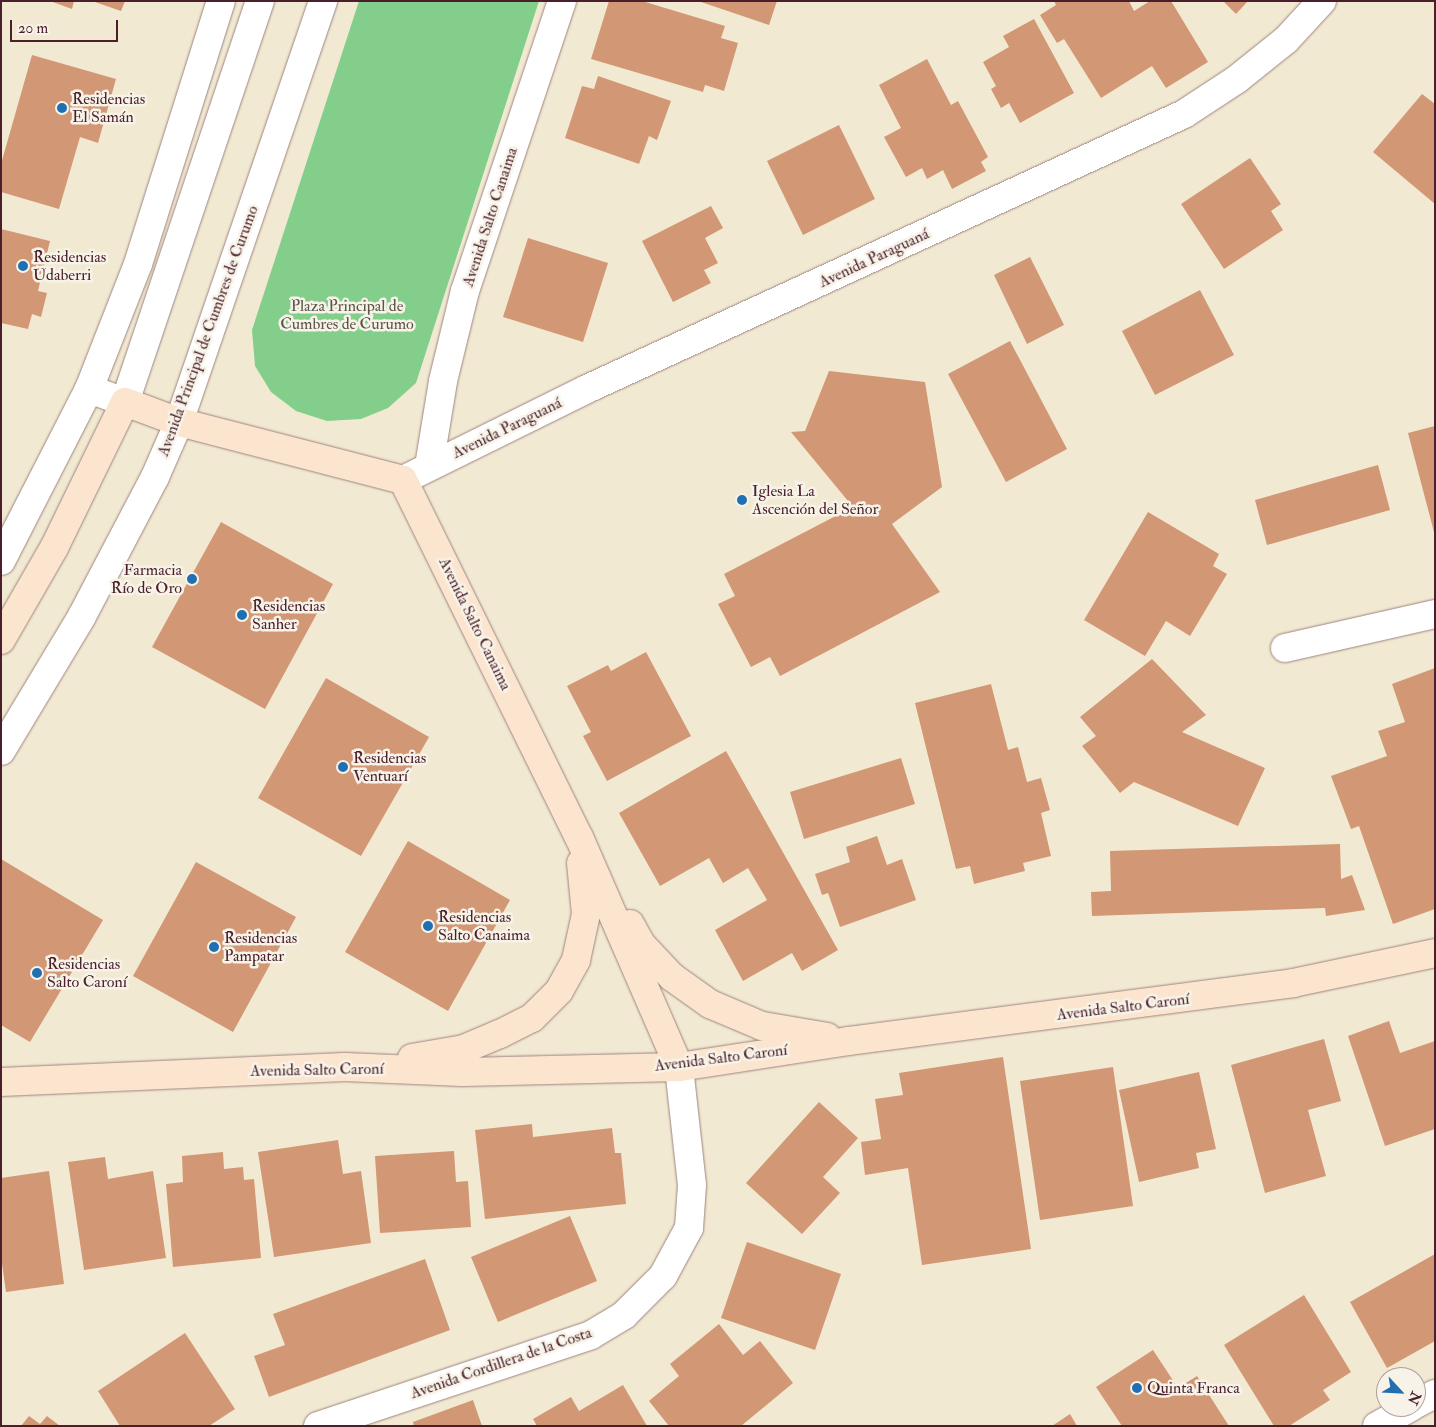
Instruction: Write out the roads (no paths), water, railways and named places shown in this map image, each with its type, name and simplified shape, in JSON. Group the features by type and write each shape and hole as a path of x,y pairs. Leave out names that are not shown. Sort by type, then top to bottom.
{"main road":[{"path":"1,640 54,548 126,402 179,422 403,480"},
{"name":"Avenida Salto Canaima","path":"403,480 579,837 679,1067"},
{"path":"579,837 641,944 672,977 710,1004 762,1026 848,1041"},
{"path":"344,1067 464,1049 532,1018 559,991 576,960 586,914 579,837"},
{"name":"Avenida Salto Caroní","path":"1,1082 344,1067 462,1072 679,1067 848,1041 1293,983 1435,953"}],"street":[{"path":"1,561 89,388 138,264 221,1"},
{"path":"89,388 126,402 260,1"},
{"name":"Avenida Principal de Cumbres de Curumo","path":"1,750 82,616 155,477 179,422 323,1"},
{"name":"Avenida Salto Canaima","path":"429,466 443,380 465,292 562,1"},
{"name":"Avenida Paraguaná","path":"403,480 587,389 1184,114 1236,80 1286,40 1322,1"},
{"path":"1285,648 1435,614"},
{"name":"Avenida Cordillera de la Costa","path":"318,1426 591,1335 624,1315 662,1276 689,1228 692,1186 679,1067"},
{"path":"1377,1426 1393,1417"}],"place":[{"name":"Residencias El Samán","path":"62,108"},
{"name":"Residencias Udaberri","path":"23,266"},
{"name":"Iglesia La Ascención del Señor","path":"742,500"},
{"name":"Farmacia Río de Oro","path":"192,579"},
{"name":"Residencias Sanher","path":"242,615"},
{"name":"Residencias Ventuarí","path":"343,767"},
{"name":"Residencias Salto Canaima","path":"428,926"},
{"name":"Residencias Pampatar","path":"214,947"},
{"name":"Residencias Salto Caroní","path":"37,973"},
{"name":"Quinta Franca","path":"1137,1388"}],"park label":[{"name":"Plaza Principal de Cumbres de Curumo","path":"347,315"}]}
